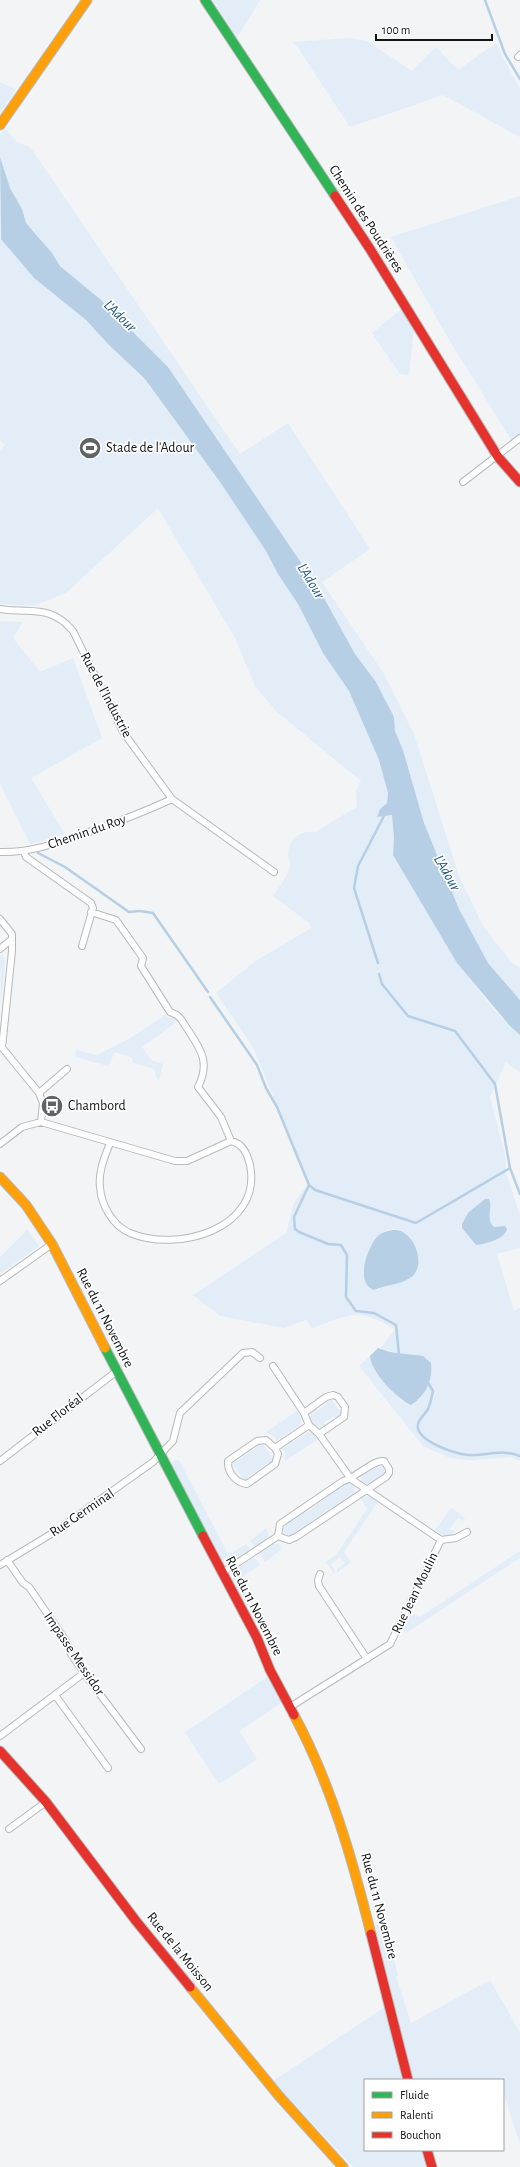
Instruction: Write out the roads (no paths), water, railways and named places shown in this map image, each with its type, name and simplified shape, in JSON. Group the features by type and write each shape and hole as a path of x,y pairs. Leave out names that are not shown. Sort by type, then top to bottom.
{"street":[{"path":"2,122 87,0"},
{"name":"Chemin des Poudrières","path":"205,0 370,249 498,457 520,482"},
{"path":"463,482 498,457 520,438"},
{"name":"Rue de l'Industrie","path":"0,609 53,613 64,620 73,631 123,732 172,799 274,872"},
{"name":"Chemin du Roy","path":"0,852 24,852 50,846 135,816 172,799"},
{"path":"24,852 26,857 89,901 93,908 82,946"},
{"path":"91,912 116,920 143,958 141,966 170,1012 177,1015 181,1019 204,1059 204,1075 198,1087 221,1117 231,1141"},
{"path":"0,919 12,934 1,1047 39,1093 43,1103 40,1122"},
{"path":"0,949 12,939"},
{"path":"39,1093 67,1069"},
{"path":"0,1144 22,1127 40,1122 175,1161 187,1161 231,1141 238,1143 244,1148 248,1156 251,1173 250,1191 243,1208 221,1227 183,1239 158,1240 130,1234 114,1222 105,1206 100,1187 101,1170 110,1143"},
{"name":"Rue du 11 Novembre","path":"0,1177 26,1205 52,1244 257,1638 270,1670 306,1739 342,1827 370,1924 408,2079"},
{"path":"0,1281 52,1244"},
{"name":"Rue Germinal","path":"0,1565 56,1531 134,1477 173,1441 180,1413 243,1353 252,1352 260,1358"},
{"name":"Rue Jean Moulin","path":"273,1366 304,1413 309,1425 319,1434 351,1479 441,1540 456,1538 467,1532"},
{"name":"Rue Floréal","path":"0,1461 117,1371"},
{"path":"304,1413 321,1401 333,1395 342,1402 345,1407 344,1417 319,1434"},
{"path":"274,1448 309,1425"},
{"path":"266,1440 274,1448 278,1454 275,1464 247,1484 236,1480 230,1471 228,1461 257,1441 266,1440"},
{"path":"222,1573 278,1536 280,1524 343,1481 351,1479 377,1462 384,1461 389,1469 389,1473 366,1490 296,1537 289,1540 278,1536"},
{"name":"Rue Jean Moulin","path":"290,1707 390,1644 441,1540"},
{"name":"Impasse Messidor","path":"8,1560 22,1584 29,1587 66,1641 71,1654 84,1674 141,1749"},
{"path":"320,1574 318,1580 319,1586 367,1659"},
{"path":"0,1736 84,1674"},
{"path":"54,1695 108,1768"},
{"name":"Rue de la Moisson","path":"0,1752 46,1802 136,1921 279,2096 343,2167"},
{"path":"9,1830 46,1802"},
{"path":"427,2151 432,2167"}],"water":[{"name":"L'Adour","path":"0,157 10,188 22,209 26,223 52,253 60,266 101,300 168,367 319,589 355,654 376,682 394,717 395,731 403,750 424,823 459,909 488,963 520,1000 520,1035 510,1026 457,963 393,855 394,837 392,815 377,817 380,809 387,803 388,793 379,760 349,691 323,653 298,604 278,574 266,551 220,482 145,379 109,345 86,320 34,278 1,239"},
{"path":"485,1199 489,1199 490,1202 491,1224 494,1227 505,1226 507,1229 503,1236 490,1242 476,1245 462,1228 462,1224 468,1213"},
{"path":"393,1230 403,1232 413,1242 418,1255 417,1268 415,1274 410,1278 397,1284 374,1290 368,1286 365,1280 364,1266 366,1257 378,1236 383,1232"},
{"path":"378,1348 390,1352 423,1356 431,1363 430,1382 421,1397 411,1405 392,1391 374,1369 370,1356"}],"waterway":[{"path":"485,0 505,54 520,79"},
{"path":"378,963 354,888 358,866 385,814"},
{"path":"38,853 65,867 129,912 140,911 153,913 208,992"},
{"path":"379,974 382,984 408,1016 455,1031 495,1084 510,1168 520,1194"},
{"path":"210,997 257,1065 266,1088 277,1107 309,1185 315,1190 416,1223 510,1168"},
{"path":"309,1185 294,1217 295,1229 328,1244 341,1245 347,1255 346,1297 356,1311 374,1313 396,1325 399,1355"},
{"path":"427,1381 433,1391 428,1409 418,1424 419,1430 430,1442 448,1450 466,1455 508,1453 520,1456"}],"place":[{"name":"Stade de l'Adour","path":"90,448"},
{"name":"Chambord","path":"52,1106"}]}
